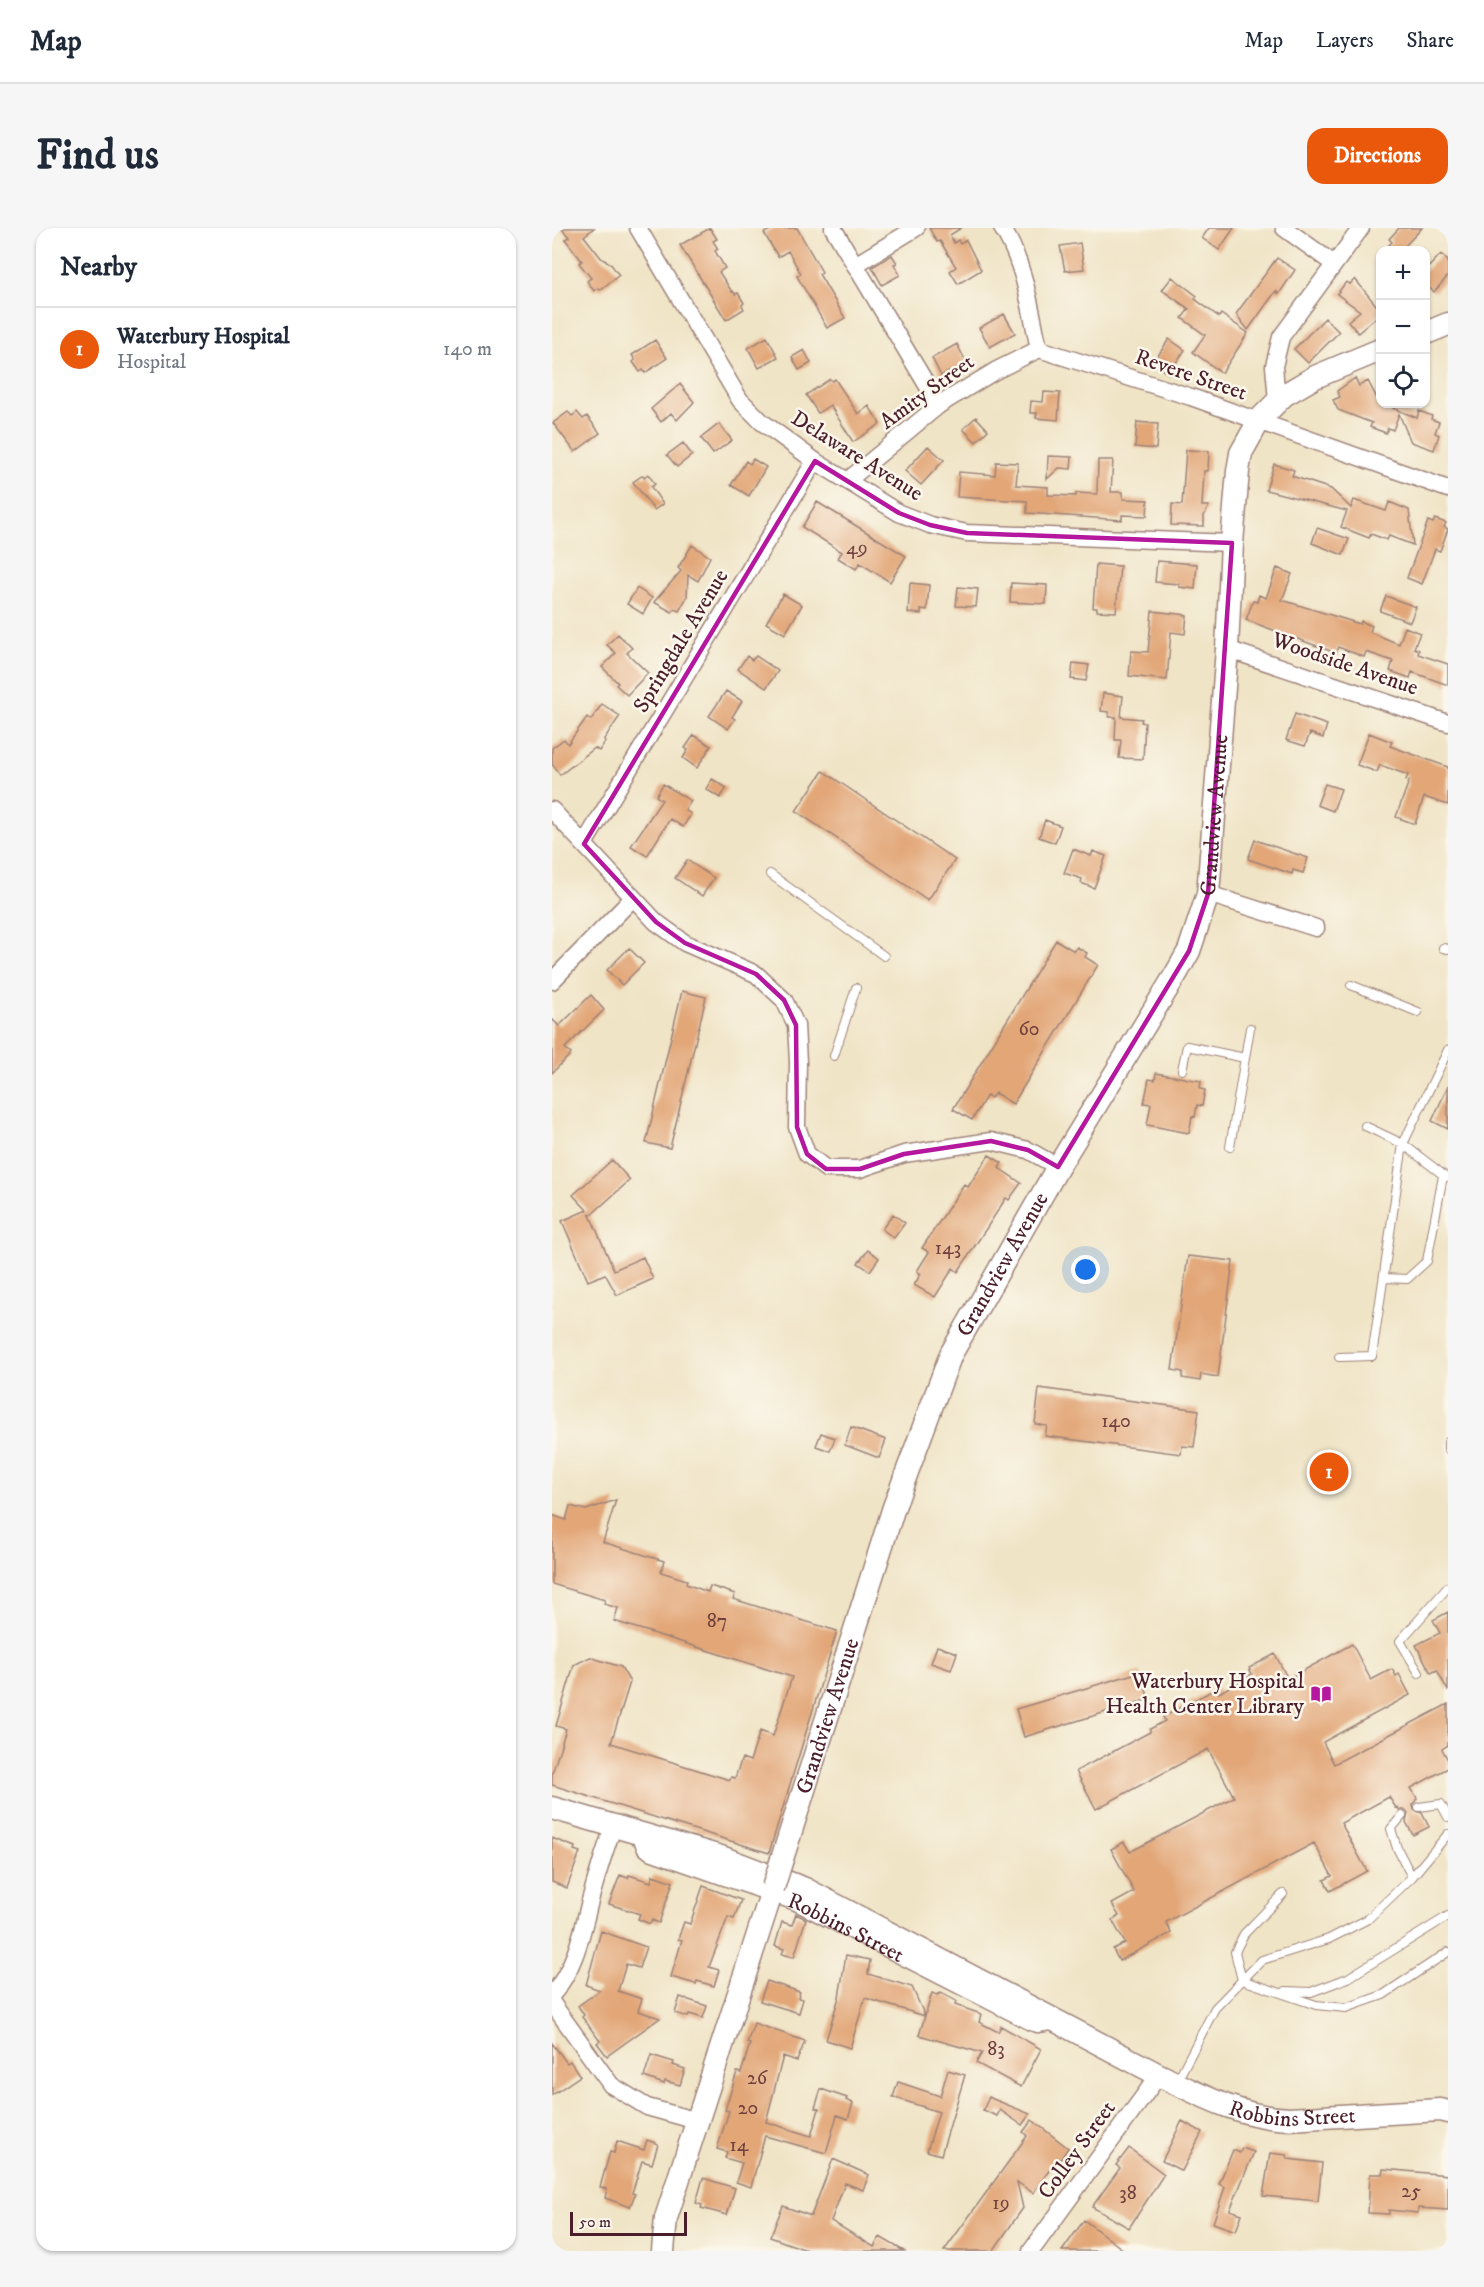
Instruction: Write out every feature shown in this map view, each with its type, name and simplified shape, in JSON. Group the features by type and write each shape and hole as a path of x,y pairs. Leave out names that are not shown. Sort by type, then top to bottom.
{"main road":[{"path":"1430,331 1448,324"},
{"name":"Grandview Avenue","path":"663,2251 666,2218 891,1516 951,1354 1058,1167 1181,966 1189,951 1208,894 1239,460 1258,421 1276,401 1307,380 1376,352"},
{"name":"Robbins Street","path":"552,1808 745,1865 805,1889 1168,2079 1225,2106 1251,2115 1278,2118 1445,2109"}],"street":[{"name":"Delaware Avenue","path":"638,228 740,400 762,422 815,461 899,513 930,525 967,533 1232,543"},
{"path":"833,228 939,405"},
{"path":"855,265 916,228"},
{"path":"1002,228 1012,243 1039,350"},
{"path":"1284,228 1334,264"},
{"path":"1276,401 1274,366 1279,341 1360,228"},
{"name":"Amity Street","path":"847,481 939,405 995,371 1039,350"},
{"name":"Revere Street","path":"1039,350 1191,397 1448,489"},
{"name":"Springdale Avenue","path":"584,844 815,461"},
{"name":"Woodside Avenue","path":"1227,649 1448,723"},
{"path":"552,810 656,922 685,943 756,974 784,1000 796,1025 797,1127 807,1154 826,1169 860,1169 904,1154 991,1141 1028,1150 1058,1167"},
{"path":"1208,894 1316,928"},
{"path":"552,981 633,898"},
{"path":"552,1995 573,1962 614,1825"},
{"name":"Robbins Street","path":"640,1833 645,1847 650,1851 772,1890 1031,2022 1038,2024 1058,2021"},
{"path":"552,2003 611,2085 647,2107 697,2121"},
{"name":"Colley Street","path":"1031,2251 1168,2079"}],"lane":[{"path":"770,874 884,956"},
{"path":"1350,985 1418,1012"},
{"path":"834,1056 856,988"},
{"path":"1230,1147 1250,1028"},
{"path":"1182,1070 1187,1046 1245,1058"},
{"path":"1339,1357 1372,1356 1404,1144 1448,1050"},
{"path":"1365,1126 1404,1144 1445,1177 1427,1261 1407,1279 1384,1278"},
{"path":"1448,1442 1448,1449"},
{"path":"1419,1673 1400,1641 1448,1587"},
{"path":"1419,1807 1441,1804 1448,1817"},
{"path":"1402,1816 1391,1828 1397,1848 1412,1877"},
{"path":"1168,2079 1215,2008 1262,1960 1329,1939 1368,1919 1412,1877 1448,1834"},
{"path":"1242,1980 1234,1952 1244,1934 1283,1894"},
{"path":"1279,1991 1311,1992 1348,1978 1448,1916"},
{"path":"1242,1980 1316,2005 1346,2008 1383,1995 1448,1952"}],"highlighted area":[{"path":"815,461 899,513 930,525 967,533 1232,543 1208,894 1189,951 1058,1167 1028,1150 991,1141 904,1154 860,1169 826,1169 807,1154 797,1127 796,1025 784,1000 756,974 685,943 656,922 584,844"}],"building":[{"path":"561,228 594,228 584,236 602,259 610,263 619,275 600,290 598,288 594,291 587,281 591,278 579,263 582,261 565,239 569,237"},
{"path":"710,228 717,239 713,241 718,249 715,251 725,268 719,272 732,292 738,293 744,303 742,305 744,309 726,320 680,245"},
{"path":"774,228 797,228 822,272 819,274 845,318 827,328 797,276 801,274 788,251 778,257 764,233"},
{"path":"929,228 961,228 950,235 954,243 958,240 960,244 966,240 981,270 958,284 950,271 956,267"},
{"path":"1209,228 1234,228 1219,250 1202,238"},
{"path":"1399,228 1422,228 1405,246 1388,246 1392,242 1389,239"},
{"path":"1080,243 1084,269 1065,271 1060,246"},
{"path":"1441,254 1448,261 1448,276 1434,292 1430,288 1430,266"},
{"path":"892,255 900,275 882,285 872,267"},
{"path":"1277,258 1295,270 1279,294 1276,291 1248,330 1236,314"},
{"path":"1172,277 1197,296 1195,299 1219,317 1221,314 1248,333 1222,373 1193,352 1205,335 1182,318 1189,309 1162,290"},
{"path":"1355,279 1376,305 1376,317 1358,333 1348,321 1360,311 1337,294 1346,282 1350,284"},
{"path":"1004,314 1015,333 990,347 979,328"},
{"path":"1325,318 1339,332 1308,363 1294,349"},
{"path":"767,337 778,357 759,368 748,348"},
{"path":"1169,339 1185,350 1168,374 1153,363"},
{"path":"655,340 667,358 645,373 643,370 640,372 633,362 635,360 632,355"},
{"path":"957,344 967,364 941,376 932,358"},
{"path":"804,350 811,363 799,370 792,357"},
{"path":"1355,378 1359,386 1368,381 1376,396 1376,408 1393,408 1417,418 1419,411 1432,416 1431,419 1439,422 1435,433 1439,435 1434,450 1411,442 1399,414 1393,430 1388,428 1386,433 1370,427 1372,423 1338,410 1333,400 1340,397 1337,391"},
{"path":"830,379 832,381 835,379 858,414 869,406 880,424 853,442 830,405 818,413 806,395"},
{"path":"680,384 694,402 677,420 671,413 661,422 651,409"},
{"path":"1044,392 1060,393 1058,420 1036,418 1037,413 1030,413 1031,401 1043,402"},
{"path":"568,412 572,416 577,412 583,419 587,416 600,433 575,452 553,423"},
{"path":"976,417 988,430 976,442 963,429"},
{"path":"1137,422 1158,424 1156,449 1135,447"},
{"path":"719,424 732,440 713,454 701,438"},
{"path":"683,443 692,455 677,467 667,455"},
{"path":"928,446 944,460 921,485 905,471"},
{"path":"1186,450 1209,451 1208,471 1204,471 1202,506 1209,506 1204,516 1204,526 1171,525 1172,504 1182,505"},
{"path":"1048,456 1072,457 1071,469 1059,468 1047,479"},
{"path":"753,459 766,467 749,496 731,485 746,461 750,464"},
{"path":"1098,460 1113,460 1111,492 1123,492 1123,499 1148,500 1147,516 1122,515 1122,520 1027,513 1027,501 957,497 959,472 995,475 996,462 1018,463 1016,485 1048,487 1048,495 1097,494"},
{"path":"1274,464 1294,470 1292,476 1331,489 1351,508 1354,500 1386,511 1389,502 1409,510 1413,545 1389,536 1387,540 1371,534 1369,538 1341,527 1347,511 1266,490"},
{"path":"648,474 655,484 651,487 663,504 654,510 633,482"},
{"path":"817,502 906,556 890,582 860,563 856,569 838,558 842,552 802,527"},
{"path":"1435,519 1446,523 1444,527 1448,529 1440,551 1435,549 1422,584 1407,578 1428,521 1433,523"},
{"path":"1317,528 1349,539 1343,555 1312,543"},
{"path":"692,545 710,557 698,581 688,575 687,597 679,611 674,609 672,612 654,602 681,571 678,568"},
{"path":"1157,561 1197,564 1195,589 1179,587 1179,584 1155,582"},
{"path":"1096,564 1120,566 1116,612 1097,611 1097,608 1093,608"},
{"path":"1277,568 1292,574 1282,600 1360,624 1361,621 1372,626 1370,632 1399,644 1405,627 1420,633 1414,648 1419,650 1418,654 1448,664 1448,685 1412,672 1410,678 1390,671 1393,661 1366,652 1364,657 1338,647 1336,653 1246,620 1253,601 1257,602 1259,595 1266,598"},
{"path":"910,583 929,585 927,610 921,609 921,614 908,613"},
{"path":"1011,583 1047,585 1046,604 1010,602"},
{"path":"958,587 978,589 976,607 956,606"},
{"path":"637,588 652,598 643,614 627,604"},
{"path":"783,594 802,605 785,634 766,623"},
{"path":"1386,596 1416,607 1410,622 1380,611"},
{"path":"1152,611 1187,615 1185,634 1171,632 1167,680 1129,676 1131,651 1148,652"},
{"path":"618,634 632,648 627,653 648,673 627,695 602,667 616,653 607,645"},
{"path":"747,656 752,660 756,656 778,671 766,688 738,669"},
{"path":"1073,663 1089,665 1086,681 1071,679"},
{"path":"726,691 742,701 728,729 709,716"},
{"path":"1103,693 1123,696 1121,717 1142,719 1141,722 1145,723 1143,759 1119,758 1121,740 1115,740 1116,717 1109,717 1109,712 1101,711"},
{"path":"602,704 620,716 604,739 605,742 599,751 595,748 560,775 552,764 552,748 564,739 568,744 587,717 591,720"},
{"path":"1295,714 1327,725 1323,738 1310,733 1305,746 1286,740"},
{"path":"1369,733 1392,742 1390,746 1448,767 1448,805 1424,797 1415,824 1396,817 1409,781 1406,780 1408,775 1380,765 1377,772 1357,765"},
{"path":"694,735 711,746 697,768 683,758 688,750 685,748"},
{"path":"823,771 955,860 928,900 796,811"},
{"path":"712,779 727,788 720,798 706,789"},
{"path":"663,784 691,801 685,810 691,814 683,827 670,819 647,856 631,846 662,800 656,796"},
{"path":"1325,784 1341,789 1333,811 1317,805"},
{"path":"1045,820 1061,826 1055,843 1039,837"},
{"path":"1255,840 1308,858 1303,873 1293,870 1292,874 1248,859"},
{"path":"1073,849 1091,856 1093,851 1106,856 1094,888 1081,883 1082,879 1064,873"},
{"path":"687,860 714,878 702,896 675,878"},
{"path":"1056,940 1074,951 1077,947 1087,953 1085,957 1098,965 1013,1104 995,1093 991,1098 987,1095 972,1120 953,1109"},
{"path":"629,948 644,963 622,985 607,970"},
{"path":"682,991 706,997 670,1148 646,1143"},
{"path":"591,995 604,1010 565,1048 571,1054 552,1073 552,1019 559,1026"},
{"path":"1156,1073 1201,1081 1200,1089 1205,1090 1202,1106 1197,1105 1189,1133 1147,1125 1151,1104 1144,1103 1149,1079 1155,1080"},
{"path":"1448,1086 1448,1129 1432,1121"},
{"path":"989,1155 1002,1163 999,1168 1021,1183 1009,1200 1006,1198 958,1272 953,1268 935,1297 914,1285 921,1274 917,1271 929,1252 922,1248 964,1184 968,1187"},
{"path":"612,1160 630,1180 591,1215 589,1213 614,1270 643,1257 653,1279 617,1295 605,1274 588,1281 562,1221 587,1210 573,1195"},
{"path":"893,1214 905,1223 894,1238 882,1229"},
{"path":"868,1250 879,1258 870,1271 858,1263"},
{"path":"1188,1256 1233,1261 1218,1377 1201,1374 1200,1381 1182,1378 1183,1372 1172,1370"},
{"path":"1039,1388 1199,1410 1194,1447 1182,1446 1181,1454 1045,1436 1047,1426 1035,1424"},
{"path":"851,1427 886,1440 879,1458 845,1445"},
{"path":"821,1433 835,1438 830,1451 816,1446"},
{"path":"616,1500 603,1542 664,1561 661,1572 687,1580 686,1584 708,1592 710,1586 735,1594 733,1599 837,1631 769,1853 552,1785 552,1774 566,1729 556,1726 574,1665 590,1657 621,1667 630,1682 611,1743 730,1780 731,1777 735,1778 742,1758 750,1761 760,1731 773,1736 792,1677 614,1621 618,1608 604,1604 605,1600 552,1584 552,1515 566,1520 570,1506 586,1510"},
{"path":"1448,1612 1448,1691 1437,1670 1431,1673 1416,1645 1440,1633 1433,1620"},
{"path":"1352,1644 1371,1680 1392,1669 1396,1676 1399,1674 1410,1695 1323,1742 1334,1764 1448,1704 1448,1745 1442,1749 1448,1760 1448,1768 1411,1788 1417,1798 1413,1805 1414,1810 1422,1813 1429,1827 1413,1835 1406,1822 1408,1813 1396,1808 1389,1797 1341,1823 1367,1871 1330,1891 1324,1880 1332,1876 1314,1843 1166,1922 1171,1933 1119,1961 1113,1949 1125,1943 1112,1920 1119,1916 1112,1904 1134,1892 1111,1849 1124,1842 1130,1852 1234,1797 1208,1749 1096,1809 1076,1771 1150,1732 1150,1729 1165,1721 1163,1717 1217,1688 1219,1693 1252,1674 1249,1668 1275,1654 1288,1679"},
{"path":"937,1646 957,1653 951,1670 931,1663"},
{"path":"1140,1672 1149,1699 1024,1737 1016,1709"},
{"path":"552,1838 575,1847 574,1850 580,1852 567,1888 552,1882"},
{"path":"620,1875 628,1878 629,1875 651,1882 653,1875 673,1882 659,1923 652,1920 650,1924 638,1919 640,1914 609,1904"},
{"path":"703,1886 741,1900 734,1919 728,1917 709,1967 719,1970 714,1986 671,1977 682,1940 678,1939 684,1922 690,1924"},
{"path":"796,1914 806,1919 794,1957 782,1954 784,1949 775,1946 782,1922 792,1925"},
{"path":"601,1931 646,1947 639,1968 626,1964 618,1991 642,1999 638,2011 660,2018 607,2056 597,2043 600,2041 582,2017 584,2015 578,2006 600,1990 586,1985"},
{"path":"846,1955 870,1960 868,1974 912,1987 925,2016 865,1998 850,2048 826,2040 839,1997"},
{"path":"767,1981 800,1992 798,1998 803,1999 799,2013 760,2001"},
{"path":"932,1993 937,1995 941,1993 956,2001 955,2005 981,2014 979,2022 998,2032 1001,2026 1041,2049 1021,2087 976,2063 982,2053 919,2035"},
{"path":"680,1997 707,2006 703,2018 675,2013"},
{"path":"754,2023 805,2041 797,2061 783,2056 766,2122 811,2136 819,2109 815,2108 821,2089 847,2098 846,2100 853,2103 848,2119 837,2115 826,2153 765,2136 751,2187 736,2182 742,2163 725,2158 727,2152 717,2149 729,2111 725,2110 737,2072 741,2073"},
{"path":"552,2043 567,2063 570,2061 580,2076 552,2095"},
{"path":"651,2055 674,2062 673,2065 685,2069 680,2085 665,2081 664,2084 644,2077"},
{"path":"948,2070 965,2075 941,2155 927,2151 939,2112 893,2097 898,2082 940,2096"},
{"path":"989,2097 1030,2114 1022,2125 1000,2110 997,2116 983,2110"},
{"path":"1032,2120 1068,2148 1060,2160 1058,2158 1033,2193 1017,2182 1023,2208 993,2251 944,2251 1027,2136 1023,2132"},
{"path":"1182,2121 1202,2132 1182,2171 1162,2161"},
{"path":"647,2140 658,2144 652,2164 642,2161 630,2207 605,2198 607,2189 600,2187 610,2152 614,2153 617,2141 644,2150"},
{"path":"1129,2148 1164,2174 1129,2228 1092,2207 1120,2168 1116,2165"},
{"path":"1242,2148 1254,2152 1230,2210 1242,2214 1236,2231 1213,2223 1225,2187 1219,2184 1233,2150 1240,2153"},
{"path":"1270,2153 1287,2155 1288,2159 1322,2163 1318,2201 1263,2196"},
{"path":"833,2159 869,2175 863,2190 845,2183 831,2221 874,2247 880,2237 904,2251 809,2251 770,2237 783,2206 811,2216"},
{"path":"1383,2169 1448,2175 1448,2210 1418,2208 1418,2213 1389,2210 1389,2214 1368,2213 1370,2174 1382,2174"},
{"path":"703,2178 735,2188 727,2215 701,2208 702,2205 696,2203"},
{"path":"1084,2220 1125,2251 1062,2251"}],"place":[{"name":"Waterbury Hospital","path":"1329,1472"},
{"name":"Waterbury Hospital Health Center Library","path":"1321,1694"}]}
